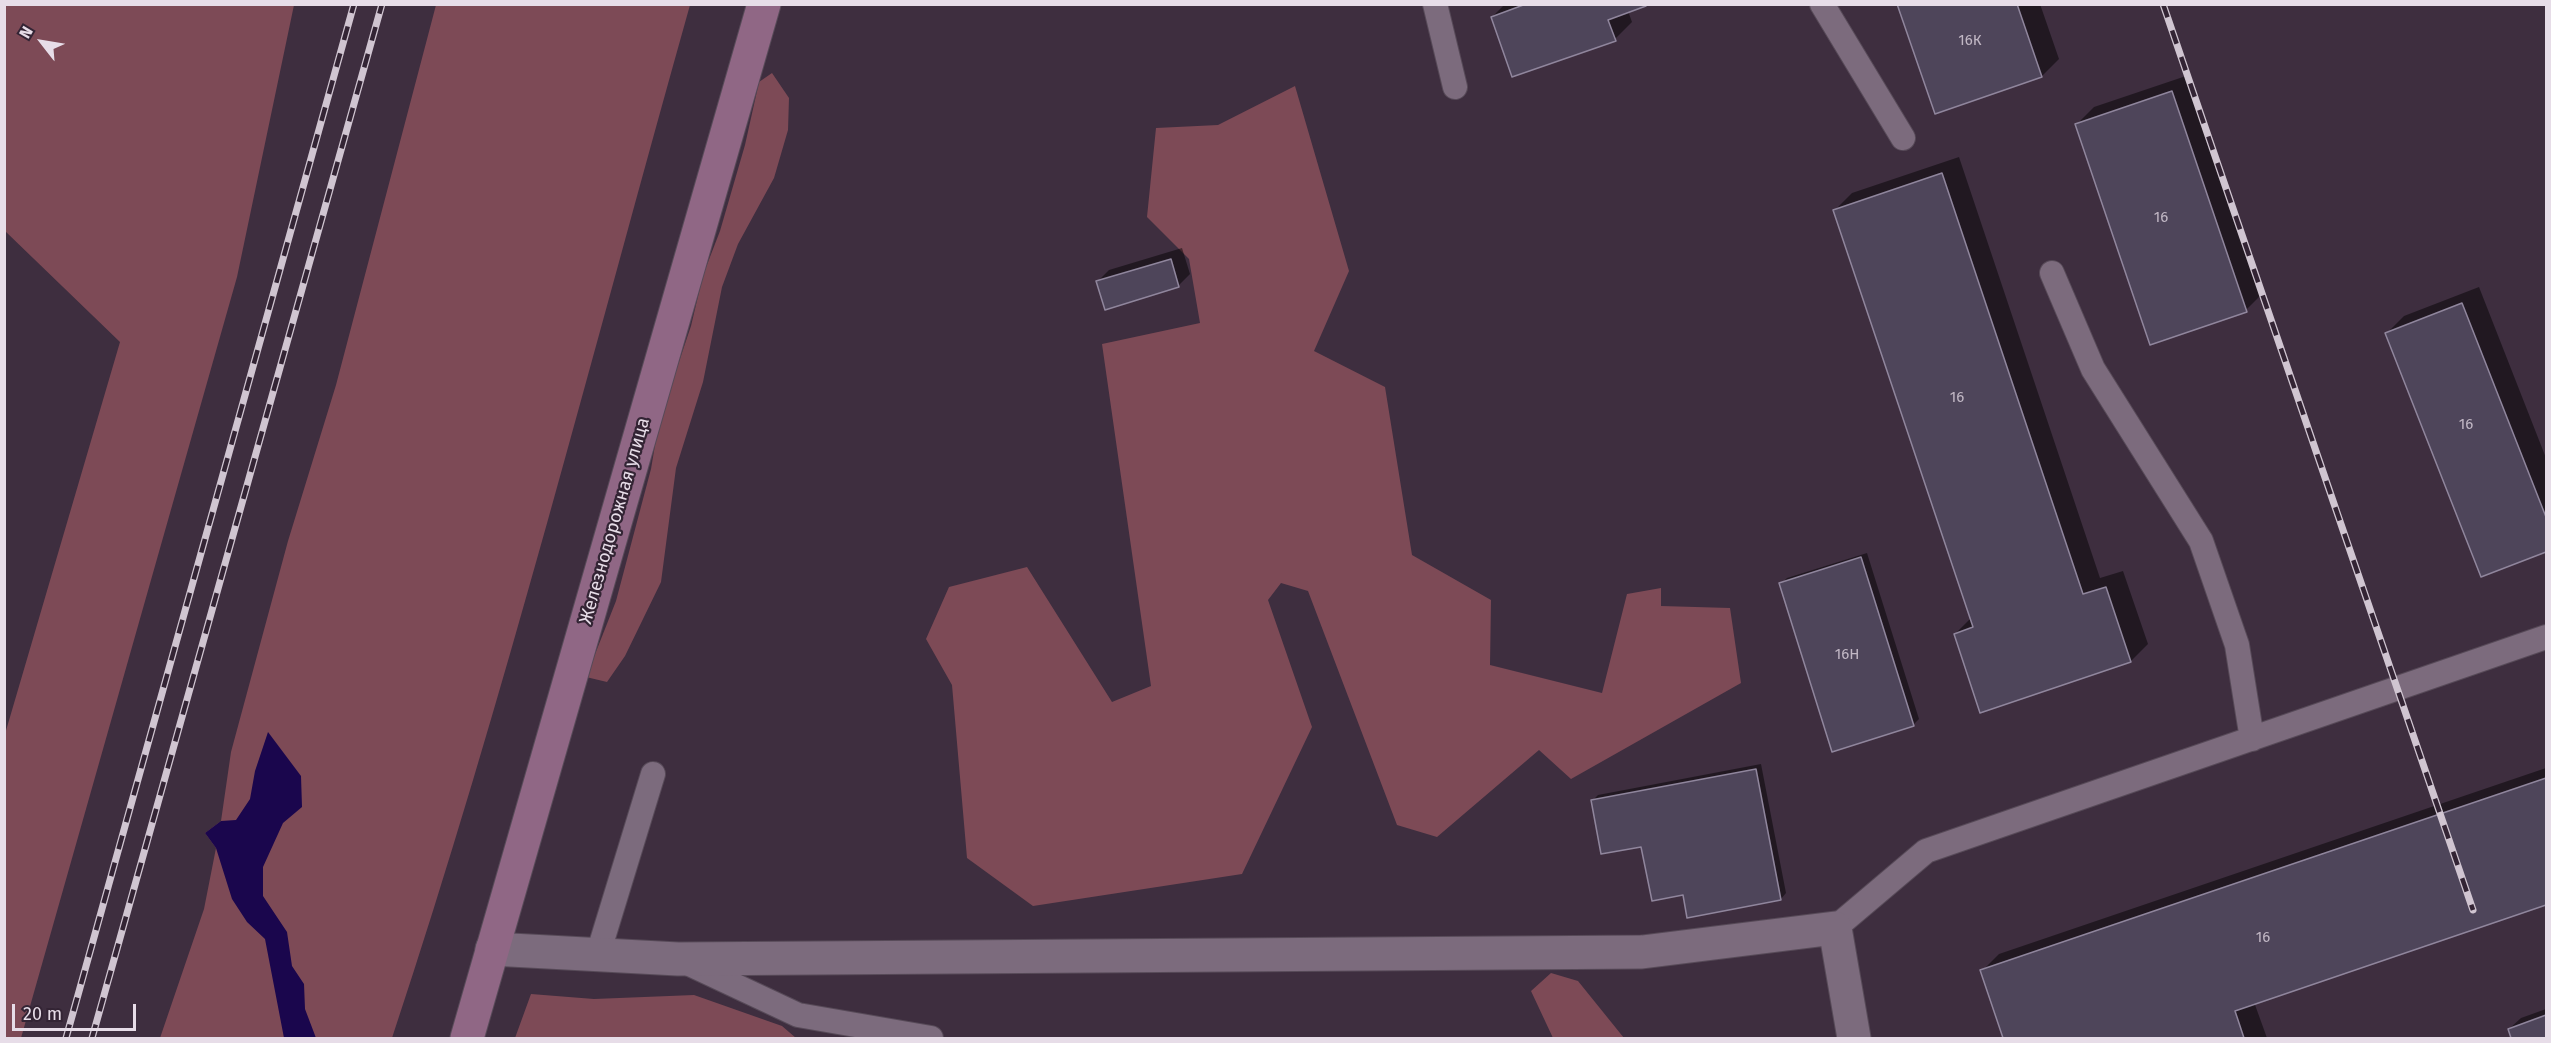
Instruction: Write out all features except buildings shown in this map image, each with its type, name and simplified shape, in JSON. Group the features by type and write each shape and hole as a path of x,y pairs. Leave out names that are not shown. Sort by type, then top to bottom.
{"main road":[{"name":"Железнодорожная улица","path":"466,1038 764,4"}],"street":[{"path":"492,949 678,959 1642,952 1835,928 1854,1038"}],"lane":[{"path":"1435,4 1455,87"},
{"path":"1822,4 1903,138"},
{"path":"2052,273 2093,369 2201,540 2237,645 2252,739"},
{"path":"1835,928 1926,851 2547,638"},
{"path":"598,954 653,774"},
{"path":"678,959 798,1015 931,1038"}],"shaded area":[{"path":"5,4 294,5 237,277 21,1038 5,1038 5,734 120,342 5,231"},
{"path":"436,5 690,5 473,782 392,1038 160,1038 204,909 216,848 205,833 221,821 231,752 288,541 336,385"},
{"path":"772,73 789,98 788,130 774,178 738,244 722,287 703,382 676,468 661,582 625,656 607,682 586,677 616,601 651,469 659,421 691,326 703,275 720,231 745,145 759,82"},
{"path":"1295,86 1349,271 1314,351 1385,387 1412,555 1491,600 1490,665 1602,693 1627,594 1661,588 1661,606 1730,608 1741,683 1571,779 1539,750 1437,837 1397,825 1308,591 1281,583 1268,600 1312,727 1242,874 1033,906 967,858 952,685 926,639 949,587 1027,567 1112,702 1151,686 1102,344 1200,323 1189,259 1147,217 1156,128 1218,125"},
{"path":"268,732 301,776 302,807 283,823 263,867 263,896 287,932 292,966 304,984 305,1009 316,1038 284,1038 265,939 247,922 232,899 216,848 205,833 221,821 236,820 250,799 255,771"},
{"path":"1551,973 1578,981 1624,1038 1553,1038 1531,991"},
{"path":"531,994 594,999 694,995 782,1026 796,1038 515,1038"}],"railway":[{"path":"66,1038 354,4"},
{"path":"92,1038 382,4"},
{"path":"2163,4 2473,910"}]}
